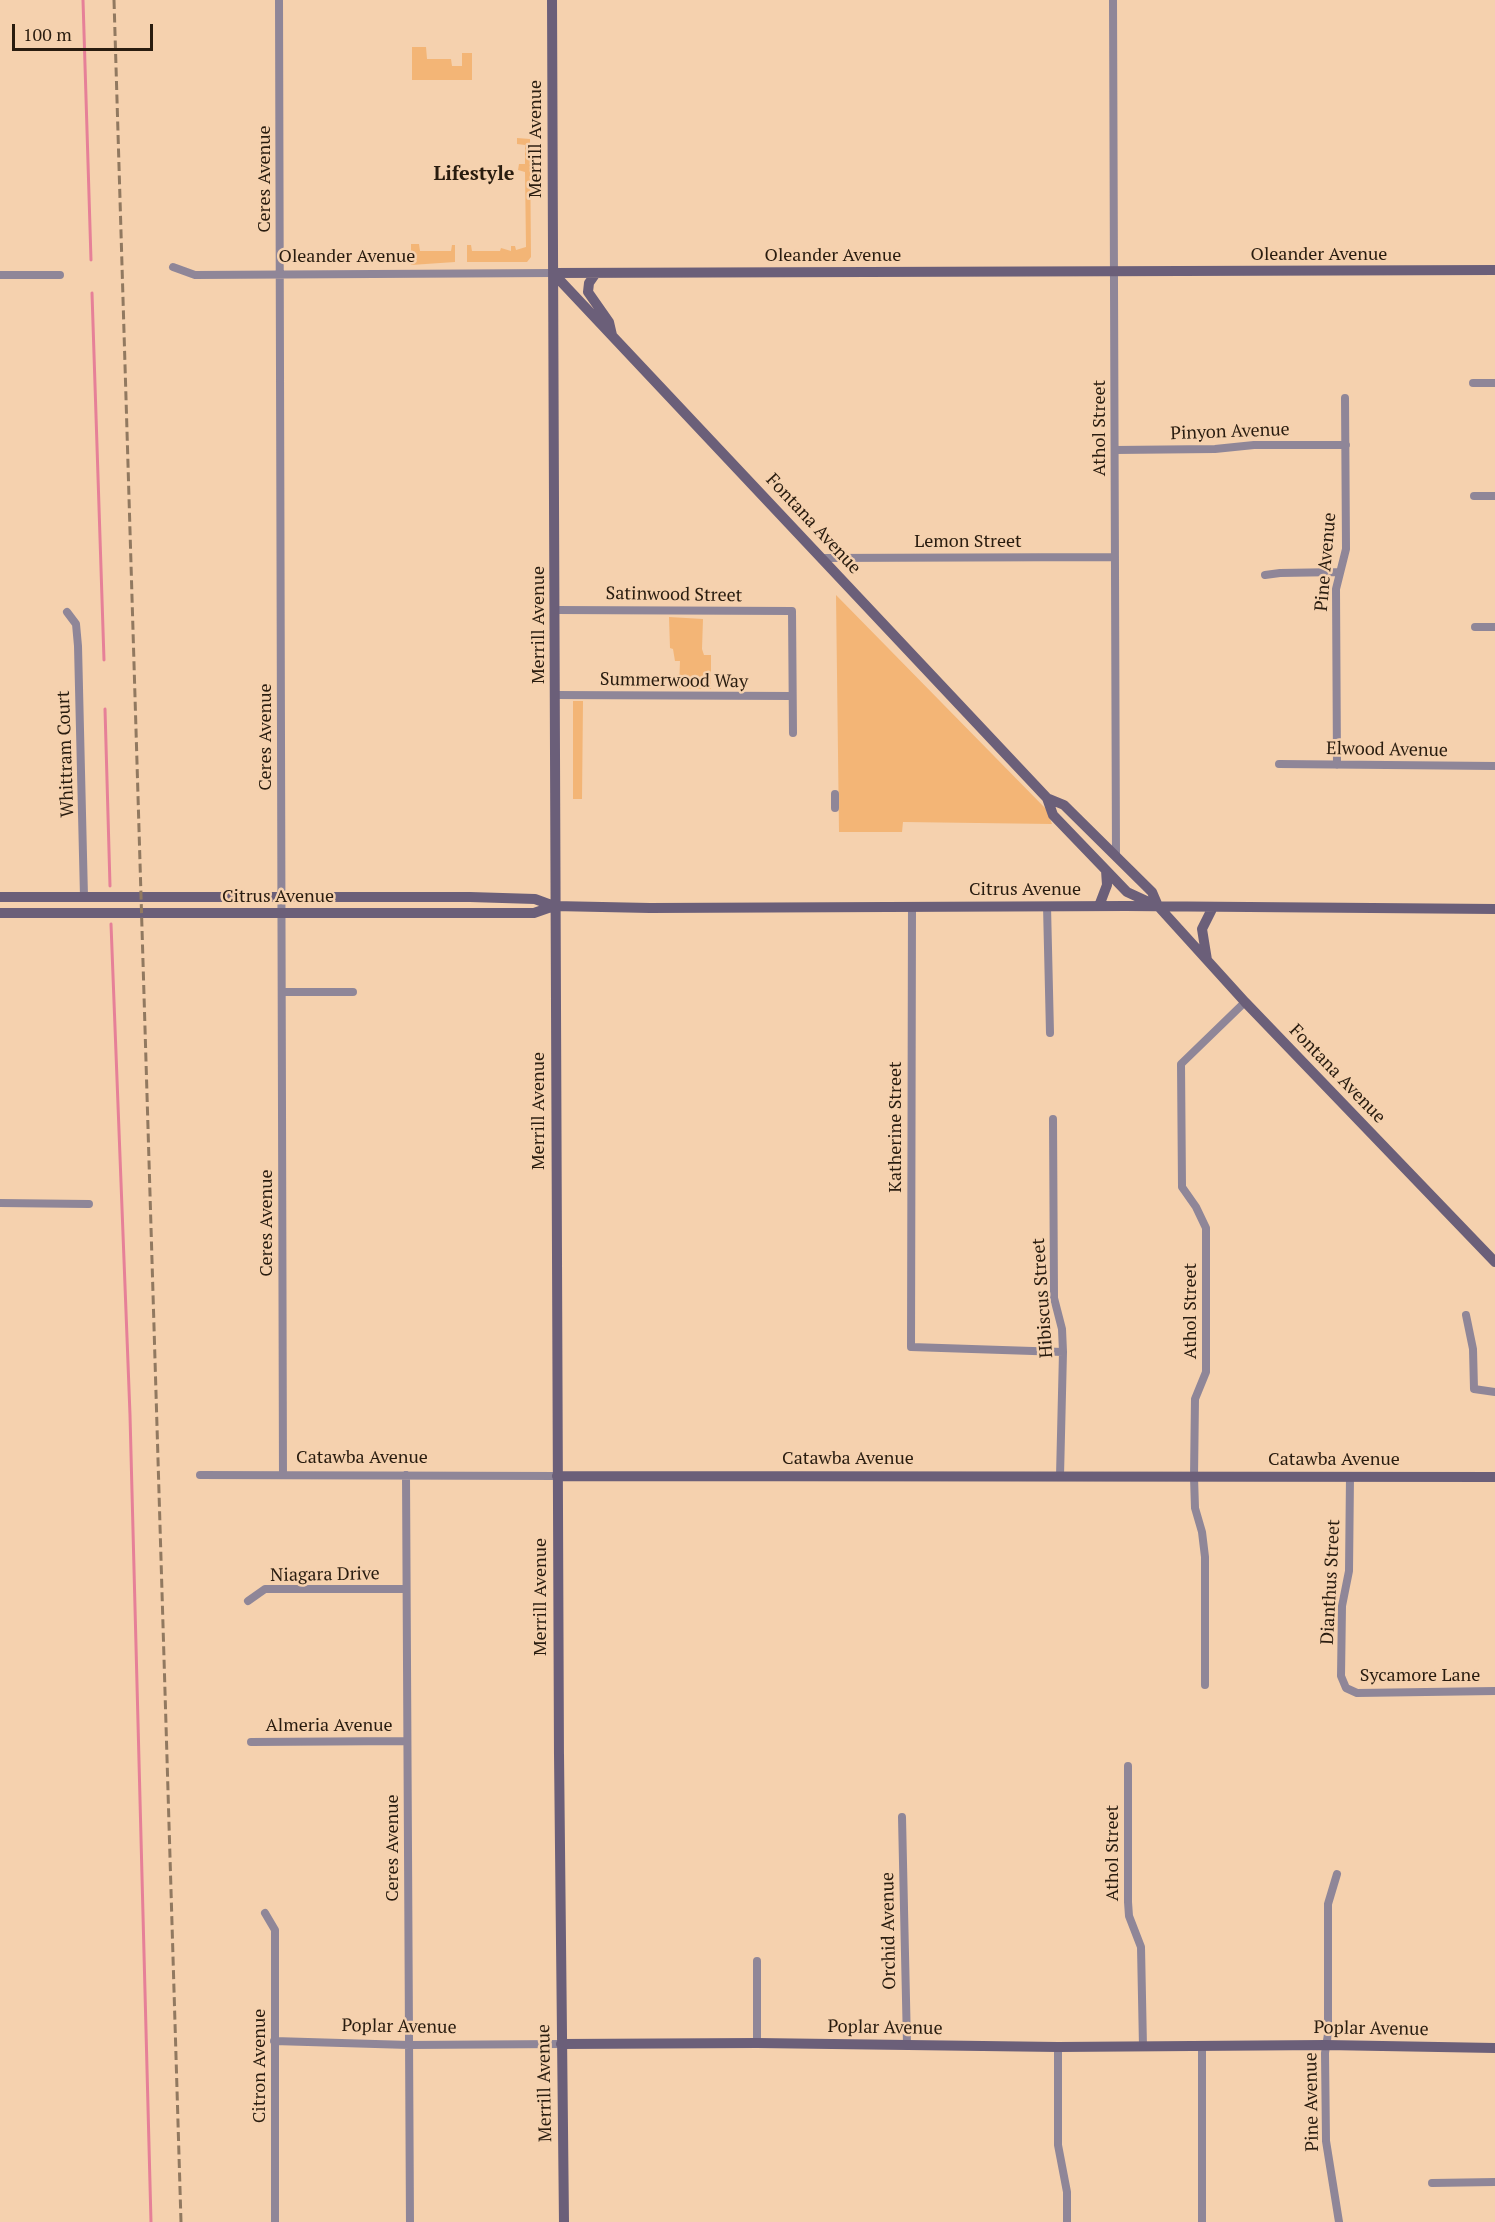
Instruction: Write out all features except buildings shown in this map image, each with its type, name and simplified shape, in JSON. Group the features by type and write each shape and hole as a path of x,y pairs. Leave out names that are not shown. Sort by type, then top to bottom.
{"main road":[{"name":"Merrill Avenue","path":"552,0 556,610 554,906 557,1476 564,2222"},
{"name":"Oleander Avenue","path":"553,273 1495,270"},
{"name":"Fontana Avenue","path":"553,273 1047,798 1053,815 1127,892 1158,906"},
{"path":"596,273 589,283 588,292 609,322 612,336"},
{"name":"Fontana Avenue","path":"1047,798 1064,805 1152,892 1158,906 1245,1002 1495,1262"},
{"path":"1099,906 1107,885 1106,870"},
{"name":"Citrus Avenue","path":"0,897 470,897 535,899 554,906 650,908 1158,906 1495,909"},
{"name":"Citrus Avenue","path":"0,913 534,913 554,906"},
{"path":"1207,960 1202,929 1213,907"},
{"name":"Catawba Avenue","path":"557,1476 1495,1477"},
{"name":"Poplar Avenue","path":"561,2044 757,2043 1058,2047 1326,2045 1495,2048"}],"street":[{"name":"Ceres Avenue","path":"279,0 283,1475"},
{"name":"Athol Street","path":"1113,0 1116,856"},
{"name":"Oleander Avenue","path":"173,267 195,275 553,273"},
{"path":"0,275 60,275"},
{"path":"1473,383 1495,383"},
{"name":"Pine Avenue","path":"1337,765 1336,589 1346,549 1345,398"},
{"name":"Pinyon Avenue","path":"1115,450 1215,449 1254,445 1346,445"},
{"path":"1474,496 1495,496"},
{"name":"Lemon Street","path":"822,558 1115,556"},
{"path":"1265,575 1339,573"},
{"name":"Satinwood Street","path":"556,610 792,611 792,696"},
{"name":"Whittram Court","path":"67,612 76,624 78,645 84,897"},
{"path":"1475,627 1495,627"},
{"name":"Summerwood Way","path":"556,695 792,696"},
{"path":"792,696 793,734"},
{"name":"Elwood Avenue","path":"1279,764 1495,766"},
{"path":"835,794 835,808"},
{"name":"Katherine Street","path":"912,906 910,1347 1063,1352"},
{"path":"1047,906 1050,1033"},
{"path":"282,992 353,992"},
{"name":"Athol Street","path":"1205,1685 1205,1557 1202,1532 1195,1508 1194,1477 1195,1399 1206,1372 1206,1228 1196,1207 1182,1187 1181,1064 1245,1002"},
{"name":"Hibiscus Street","path":"1053,1119 1054,1298 1062,1329 1063,1352 1060,1476"},
{"path":"0,1203 88,1204"},
{"path":"1466,1315 1473,1349 1474,1389 1495,1392"},
{"name":"Catawba Avenue","path":"201,1475 557,1476"},
{"name":"Ceres Avenue","path":"406,1475 410,2222"},
{"name":"Dianthus Street","path":"1346,1688 1341,1676 1342,1606 1349,1571 1350,1477"},
{"name":"Niagara Drive","path":"248,1600 265,1589 406,1588"},
{"name":"Sycamore Lane","path":"1346,1688 1357,1693 1495,1691"},
{"name":"Almeria Avenue","path":"251,1742 407,1741"},
{"name":"Athol Street","path":"1128,1766 1128,1902 1129,1916 1141,1947 1143,2047"},
{"name":"Orchid Avenue","path":"902,1817 907,2046"},
{"name":"Pine Avenue","path":"1337,1874 1328,1904 1328,2034 1325,2054 1326,2141 1339,2222"},
{"name":"Citron Avenue","path":"265,1913 275,1930 275,2222"},
{"path":"757,1961 757,2043"},
{"name":"Poplar Avenue","path":"274,2040 409,2046 561,2044"},
{"path":"1202,2046 1202,2222"},
{"path":"1058,2047 1059,2145 1067,2192 1067,2222"},
{"path":"1432,2183 1495,2182"}],"shaded area":[{"path":"412,47 426,47 427,59 451,59 452,66 462,66 462,53 472,53 472,80 412,80"},
{"path":"517,138 530,139 531,257 527,262 467,262 467,245 471,245 472,251 500,251 501,248 511,251 511,246 515,246 516,250 526,247 525,172 518,170 519,164 525,164 525,145 517,144"},
{"path":"411,244 419,244 420,251 451,251 452,245 455,245 455,262 411,265"},
{"path":"836,595 1047,810 1052,824 903,822 902,832 839,832"},
{"path":"669,617 703,619 702,649 704,655 711,655 711,689 679,688 680,661 675,661 673,649 670,648"},
{"path":"573,701 583,701 582,799 573,799"}],"waterway":[{"path":"83,0 91,260"},
{"path":"92,293 104,660"},
{"path":"105,709 110,886"},
{"path":"111,924 130,1415 151,2222"}],"railway":[{"path":"114,0 181,2222"}],"district":[{"name":"Lifestyle","path":"474,174"}]}
